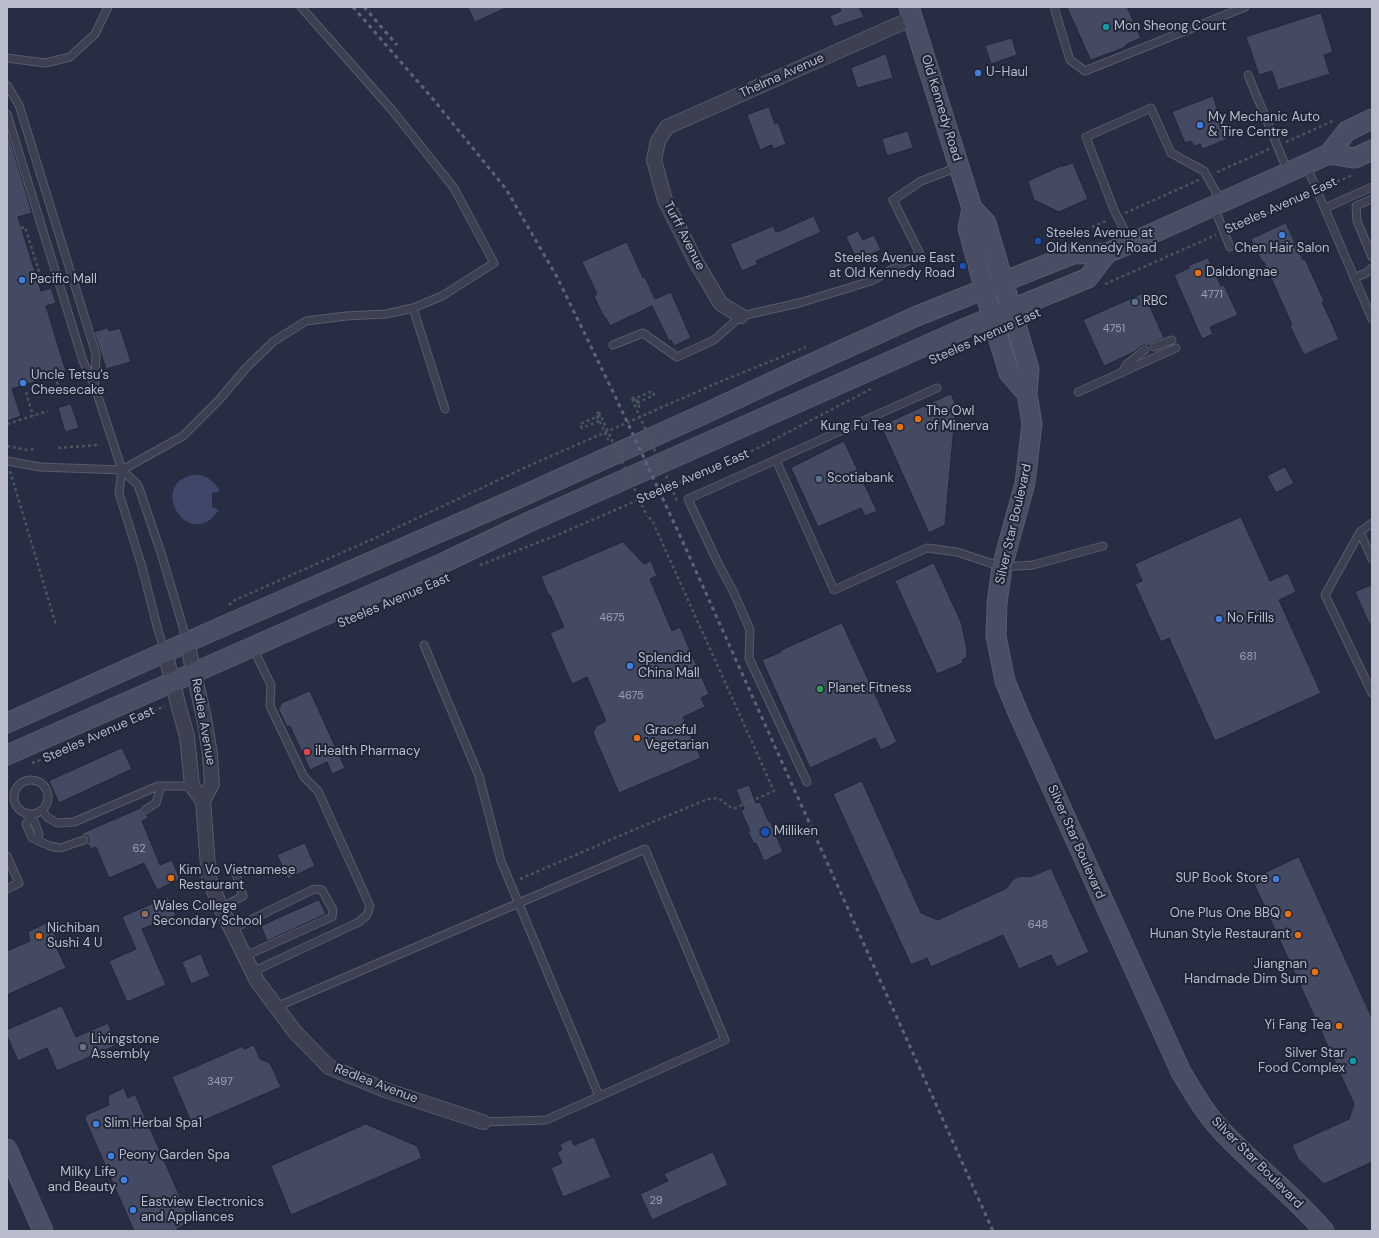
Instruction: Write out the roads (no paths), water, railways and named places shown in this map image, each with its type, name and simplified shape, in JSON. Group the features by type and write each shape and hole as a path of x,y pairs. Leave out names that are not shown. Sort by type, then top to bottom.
{"main road":[{"name":"Old Kennedy Road","path":"911,12 972,208 986,223 1004,282"},
{"path":"7,723 187,642 518,498 917,316 1073,254 1107,253 1131,243 1329,154 1347,131 1372,119"},
{"name":"Steeles Avenue East","path":"1329,154 1355,158 1372,150"},
{"name":"Old Kennedy Road","path":"972,208 968,228 992,317"},
{"name":"Steeles Avenue East","path":"7,755 175,691 194,673 443,564 531,521 963,328 1088,278 1107,253"},
{"name":"Silver Star Boulevard","path":"1004,282 1029,368 1027,394 1032,424 1025,483 1002,568 997,603 996,636 1005,681 1181,1072 1201,1105 1220,1129 1324,1231"},
{"path":"992,317 1009,373 1027,394"},
{"path":"7,1149 43,1231"}],"street":[{"name":"Thelma Avenue","path":"658,141 668,127 911,12"},
{"name":"Turff Avenue","path":"658,141 654,160 665,200 696,262 721,304 741,316"},
{"name":"Redlea Avenue","path":"187,642 204,718 210,754 212,784 203,801 209,879 221,908 257,981 295,1032 329,1067 388,1091 483,1122"},
{"name":"Redlea Avenue","path":"166,652 187,736 192,786"},
{"path":"192,786 203,801"}],"lane":[{"path":"7,58 45,63 70,57 95,34 108,7"},
{"path":"7,461 40,467 122,470 183,436 219,400 246,368 274,341 306,321 346,316 386,314 413,308 442,296 494,263 454,188 392,110 301,7"},
{"path":"1054,7 1070,60 1085,70 1245,7"},
{"path":"1248,75 1288,172"},
{"path":"7,85 19,105 96,354 94,384"},
{"path":"1131,243 1114,210 1086,137 1151,108 1171,153 1204,171 1218,204 1224,232 1230,247"},
{"path":"7,114 83,361 94,384 122,470 119,493 142,567 158,630 166,652"},
{"path":"1306,164 1354,278 1368,301 1372,319"},
{"path":"613,344 643,333 677,357 714,340 741,316 799,304 871,281 920,254 893,200 921,181 959,167"},
{"path":"1325,208 1372,187"},
{"path":"1372,199 1356,206 1357,221 1372,257"},
{"path":"1354,278 1366,273 1372,268"},
{"path":"413,308 445,409"},
{"path":"1154,347 1172,340"},
{"path":"1078,392 1176,348"},
{"path":"1121,373 1127,364 1145,350"},
{"path":"807,782 749,658 750,630 734,593 716,559 688,499 938,388"},
{"path":"776,460 834,590 927,548 957,552 1002,568 1033,565 1103,546"},
{"path":"122,470 138,485 162,556 184,627 187,642"},
{"path":"1372,523 1360,532 1325,595 1372,693"},
{"path":"1360,532 1372,558"},
{"path":"424,645 479,776 501,861 599,1096"},
{"path":"252,972 359,922 367,915 370,906 318,791 304,777 270,706 271,685 253,648"},
{"path":"28,816 42,810 48,801 46,790 39,782 28,781 18,786 15,797 18,807 28,816 34,821 39,834 38,840 50,846 60,848 84,840"},
{"path":"42,810 47,817 58,822 74,822 150,789 161,786 192,786"},
{"path":"145,810 156,803 161,786"},
{"path":"276,1007 645,849 725,1040 546,1120 483,1122"},
{"path":"7,856 19,883 7,889"},
{"path":"221,908 243,896 235,871"},
{"path":"232,929 314,889 322,890 333,910 332,917 245,956"}],"water":[{"path":"192,475 205,476 215,484 220,491 212,493 212,507 219,510 207,522 196,524 186,521 178,512 173,502 173,491 179,481"}],"railway":[{"path":"353,7 433,99 506,189 557,277 616,398 682,540 993,1231"},
{"path":"364,7 397,45"}],"place":[{"name":"Mon Sheong Court","path":"1106,27"},
{"name":"U-Haul","path":"978,73"},
{"name":"My Mechanic Auto & Tire Centre","path":"1200,125"},
{"name":"Chen Hair Salon","path":"1282,235"},
{"name":"Steeles Avenue at Old Kennedy Road","path":"1038,241"},
{"name":"Steeles Avenue East at Old Kennedy Road","path":"963,266"},
{"name":"Daldongnae","path":"1198,273"},
{"name":"Pacific Mall","path":"22,280"},
{"name":"RBC","path":"1135,302"},
{"name":"Uncle Tetsu's Cheesecake","path":"23,383"},
{"name":"The Owl of Minerva","path":"918,419"},
{"name":"Kung Fu Tea","path":"900,427"},
{"name":"Scotiabank","path":"819,479"},
{"name":"No Frills","path":"1219,619"},
{"name":"Splendid China Mall","path":"630,666"},
{"name":"Planet Fitness","path":"820,689"},
{"name":"Graceful Vegetarian","path":"637,738"},
{"name":"iHealth Pharmacy","path":"307,752"},
{"name":"Milliken","path":"765,832"},
{"name":"Kim Vo Vietnamese Restaurant","path":"171,878"},
{"name":"SUP Book Store","path":"1276,879"},
{"name":"Wales College Secondary School","path":"145,914"},
{"name":"One Plus One BBQ","path":"1288,914"},
{"name":"Hunan Style Restaurant","path":"1298,935"},
{"name":"Nichiban Sushi 4 U","path":"39,936"},
{"name":"Jiangnan Handmade Dim Sum","path":"1315,972"},
{"name":"Yi Fang Tea","path":"1339,1026"},
{"name":"Livingstone Assembly","path":"83,1047"},
{"name":"Silver Star Food Complex","path":"1353,1061"},
{"name":"Slim Herbal Spa1","path":"96,1124"},
{"name":"Peony Garden Spa","path":"111,1156"},
{"name":"Milky Life and Beauty","path":"124,1180"},
{"name":"Eastview Electronics and Appliances","path":"133,1210"}]}
